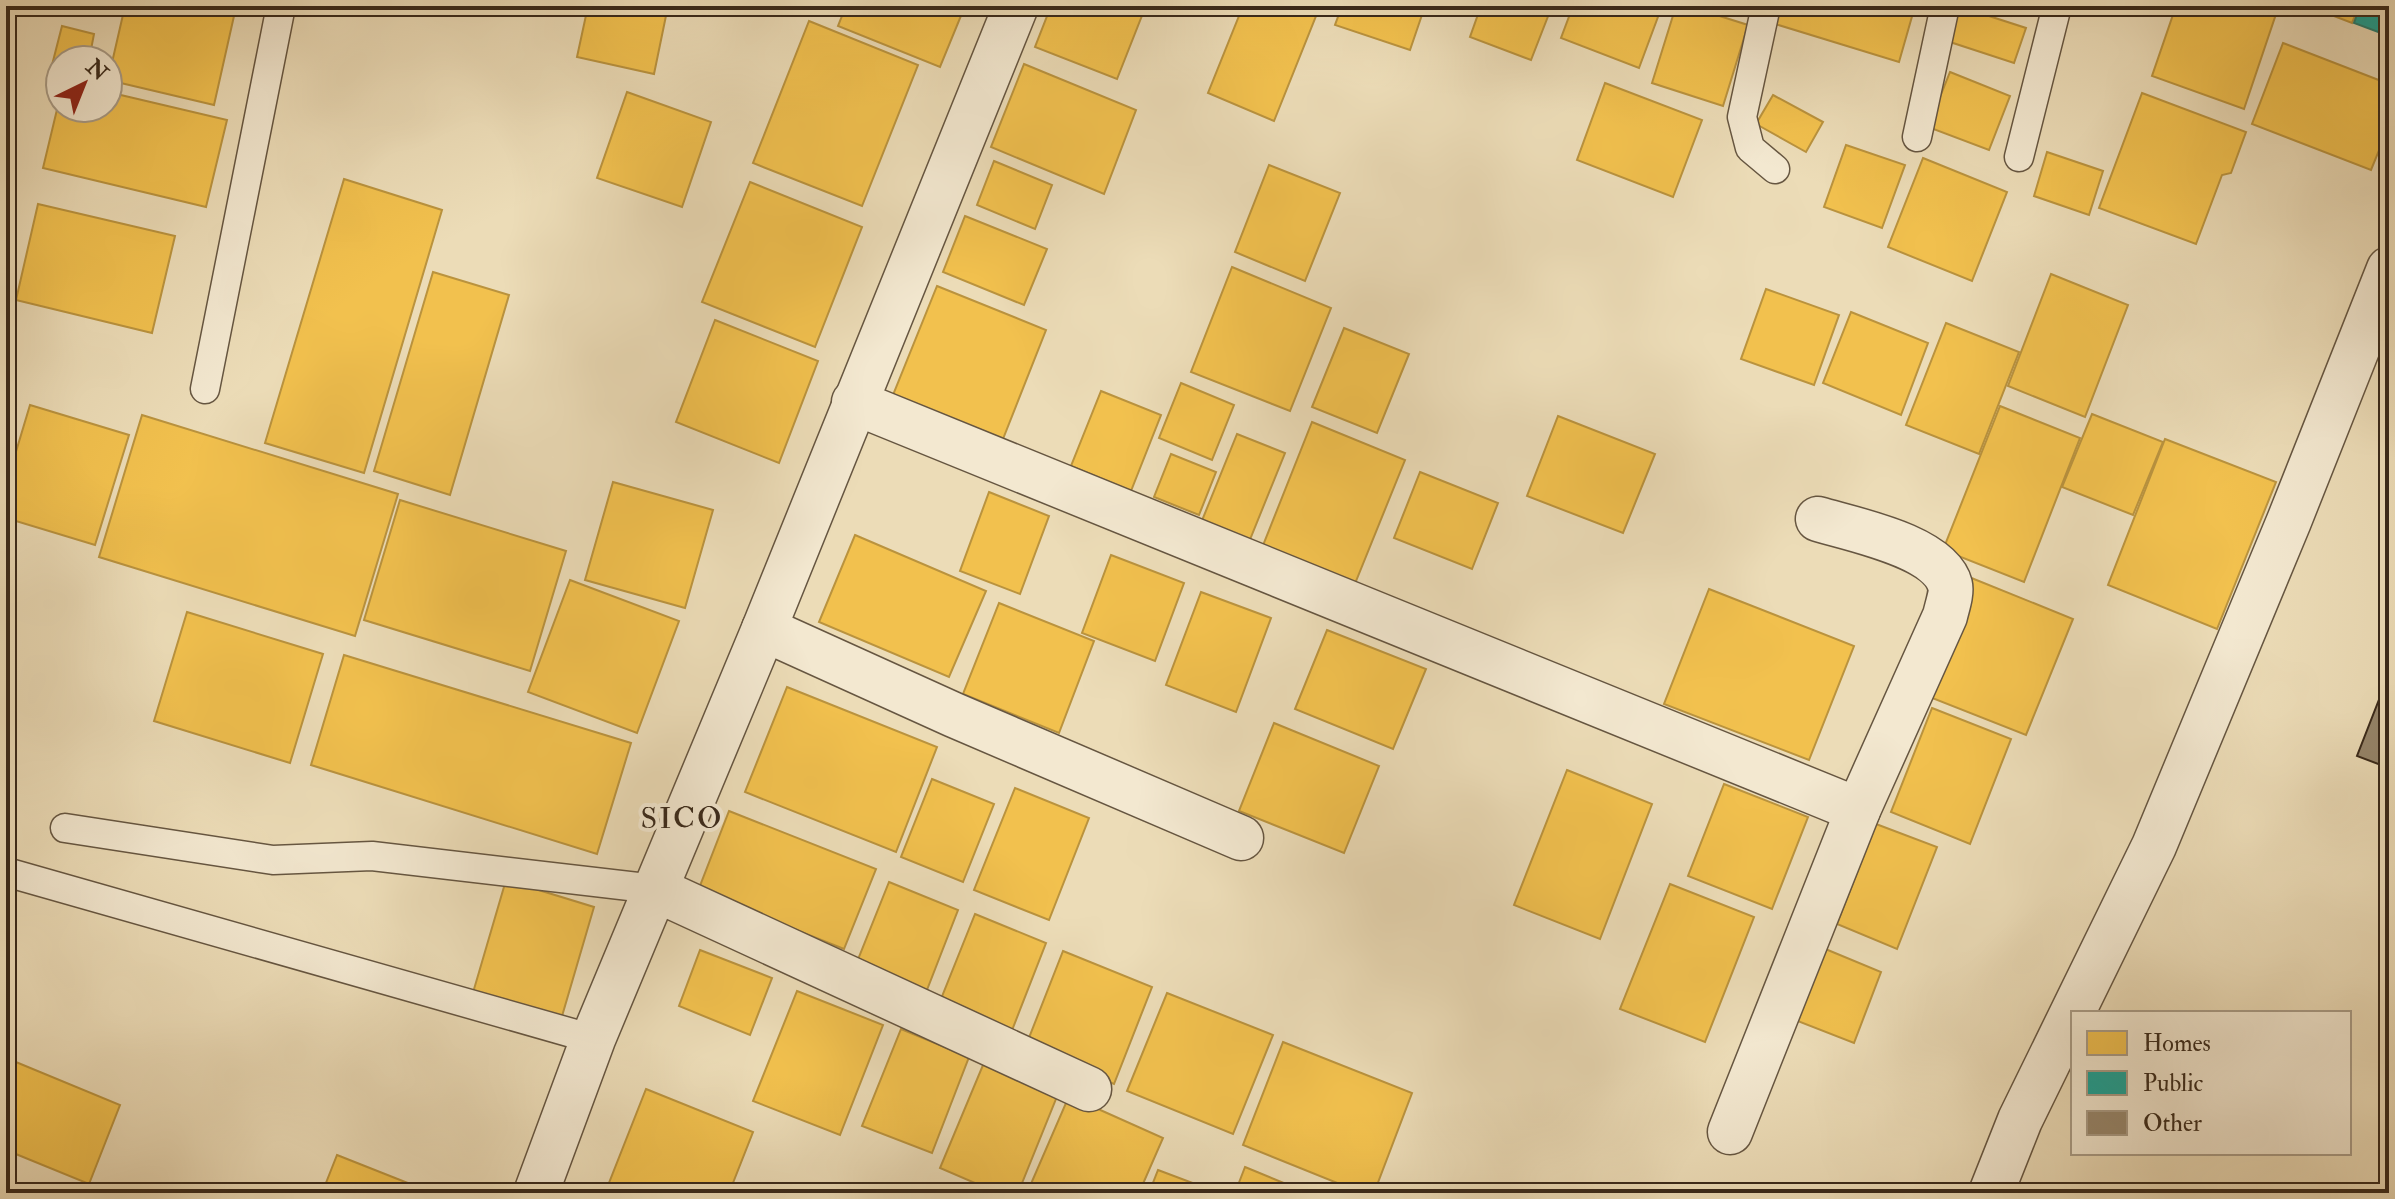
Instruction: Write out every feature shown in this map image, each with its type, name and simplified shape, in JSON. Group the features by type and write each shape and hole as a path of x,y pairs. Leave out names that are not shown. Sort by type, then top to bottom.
{"street":[{"path":"536,1193 593,1039 764,629 1016,6"},
{"path":"2073,1011 2154,846 2289,521 2389,269"},
{"path":"854,402 1858,810"},
{"path":"1730,1132 1858,810 1945,616 1951,586 1942,569 1906,546 1818,519"},
{"path":"764,629 954,715 1241,838"},
{"path":"655,889 1089,1089"},
{"path":"1991,1193 2020,1120 2071,1016"}],"lane":[{"path":"205,389 281,6"},
{"path":"1766,6 1742,117 1750,148 1775,169"},
{"path":"1917,137 1945,6"},
{"path":"2019,157 2057,6"},
{"path":"65,828 273,860 372,856 655,889"},
{"path":"6,872 593,1039"}],"building: Homes":[{"path":"125,6 194,6 234,16 214,105 124,84 124,44 116,44"},
{"path":"588,6 668,6 654,74 577,57"},
{"path":"846,6 965,6 940,67 838,26"},
{"path":"1051,6 1127,6 1143,13 1117,79 1035,47"},
{"path":"1243,6 1304,6 1318,11 1274,121 1208,93"},
{"path":"1342,6 1425,6 1410,50 1335,25"},
{"path":"1481,6 1552,6 1531,60 1470,37"},
{"path":"1573,6 1662,6 1639,68 1561,38"},
{"path":"1676,6 1688,6 1748,25 1723,106 1652,83"},
{"path":"1777,6 1915,6 1899,62 1772,23"},
{"path":"1958,6 2026,28 2014,63 1947,41"},
{"path":"2176,6 2253,6 2276,14 2244,109 2152,76"},
{"path":"2308,6 2359,6 2352,23"},
{"path":"809,21 918,65 862,206 753,163"},
{"path":"62,26 94,34 92,44 57,44"},
{"path":"2283,43 2389,84 2389,126 2371,170 2252,124"},
{"path":"1024,64 1136,110 1104,194 991,147"},
{"path":"1950,72 2010,96 1989,150 1928,127"},
{"path":"1605,83 1702,120 1673,197 1577,160"},
{"path":"627,92 711,122 682,207 597,178"},
{"path":"2142,93 2246,132 2231,173 2222,175 2196,244 2099,208"},
{"path":"1773,95 1823,122 1806,152 1756,124"},
{"path":"124,96 227,120 206,207 43,168 54,124 124,124"},
{"path":"1846,145 1905,165 1882,228 1824,207"},
{"path":"2047,152 2103,171 2089,215 2034,196"},
{"path":"1923,158 2007,192 1972,281 1888,247"},
{"path":"994,161 1052,185 1035,229 977,205"},
{"path":"1269,165 1340,193 1305,281 1235,252"},
{"path":"344,179 442,210 364,473 265,443"},
{"path":"750,182 862,227 815,347 702,302"},
{"path":"38,204 175,236 152,333 16,300"},
{"path":"965,216 1047,249 1024,305 943,272"},
{"path":"1232,267 1331,308 1290,411 1191,372"},
{"path":"433,272 509,295 450,495 374,471"},
{"path":"2051,274 2128,305 2085,417 2008,386"},
{"path":"937,286 1046,330 1001,444 891,400"},
{"path":"1766,289 1839,315 1814,385 1741,359"},
{"path":"1851,312 1928,343 1901,415 1823,383"},
{"path":"715,320 818,361 779,463 676,422"},
{"path":"1946,323 2019,352 1979,454 1906,425"},
{"path":"1344,328 1409,354 1377,433 1312,407"},
{"path":"1181,383 1234,405 1212,460 1159,438"},
{"path":"1101,391 1161,415 1131,491 1071,466"},
{"path":"30,405 129,435 95,545 6,518 6,485"},
{"path":"2000,406 2080,438 2024,582 1943,550"},
{"path":"2092,414 2163,442 2133,515 2062,487"},
{"path":"142,415 398,494 355,636 99,557"},
{"path":"1558,416 1655,454 1623,533 1527,496"},
{"path":"1312,422 1405,460 1350,596 1258,558"},
{"path":"1237,434 1285,453 1249,542 1201,523"},
{"path":"2165,439 2276,482 2217,629 2108,585"},
{"path":"1171,454 1216,472 1199,515 1154,497"},
{"path":"1420,472 1498,503 1472,569 1394,538"},
{"path":"613,482 713,510 685,608 585,580"},
{"path":"989,492 1049,516 1020,594 960,571"},
{"path":"400,500 566,551 530,671 364,620"},
{"path":"855,535 986,591 949,677 819,622"},
{"path":"1111,555 1184,583 1155,661 1082,633"},
{"path":"1969,577 2073,619 2026,735 1922,694"},
{"path":"570,580 679,621 637,733 528,692"},
{"path":"1709,589 1854,646 1809,760 1664,704"},
{"path":"1201,592 1271,618 1236,712 1166,685"},
{"path":"999,603 1094,641 1059,733 963,694"},
{"path":"187,612 323,654 290,763 154,721"},
{"path":"1327,630 1426,669 1393,749 1295,709"},
{"path":"344,655 631,743 597,854 311,765"},
{"path":"787,687 937,747 896,852 745,792"},
{"path":"1932,708 2011,739 1970,844 1891,812"},
{"path":"1274,723 1379,766 1344,853 1239,811"},
{"path":"1567,770 1652,804 1600,939 1514,905"},
{"path":"932,779 994,804 963,882 901,857"},
{"path":"1724,784 1808,817 1772,909 1688,876"},
{"path":"1015,788 1089,818 1049,920 974,890"},
{"path":"729,811 876,869 844,949 698,891"},
{"path":"1876,824 1937,847 1897,949 1837,924"},
{"path":"506,880 594,907 560,1023 472,996"},
{"path":"889,882 958,910 925,995 855,967"},
{"path":"1670,884 1754,917 1705,1042 1620,1009"},
{"path":"975,914 1046,943 1009,1038 937,1009"},
{"path":"1823,948 1881,972 1854,1043 1795,1020"},
{"path":"700,950 772,978 750,1035 679,1006"},
{"path":"1063,951 1152,987 1114,1084 1025,1048"},
{"path":"797,991 883,1025 840,1135 753,1101"},
{"path":"1167,993 1273,1035 1233,1134 1127,1091"},
{"path":"901,1029 969,1057 932,1153 862,1126"},
{"path":"1283,1042 1412,1093 1374,1193 1362,1193 1243,1145"},
{"path":"988,1053 1062,1084 1018,1193 998,1193 940,1168"},
{"path":"11,1060 120,1105 89,1184 6,1150 6,1071"},
{"path":"646,1089 753,1132 729,1193 619,1193 607,1188"},
{"path":"1069,1096 1163,1138 1139,1193 1027,1193"},
{"path":"337,1155 433,1193 322,1193"},
{"path":"1245,1167 1308,1193 1235,1193"},
{"path":"1158,1170 1214,1191 1149,1193"}],"building: Public":[{"path":"2360,6 2389,6 2389,36 2354,23"}],"building: Other":[{"path":"2389,674 2389,768 2357,756"}],"district":[{"name":"SICO","path":"682,818"}]}
